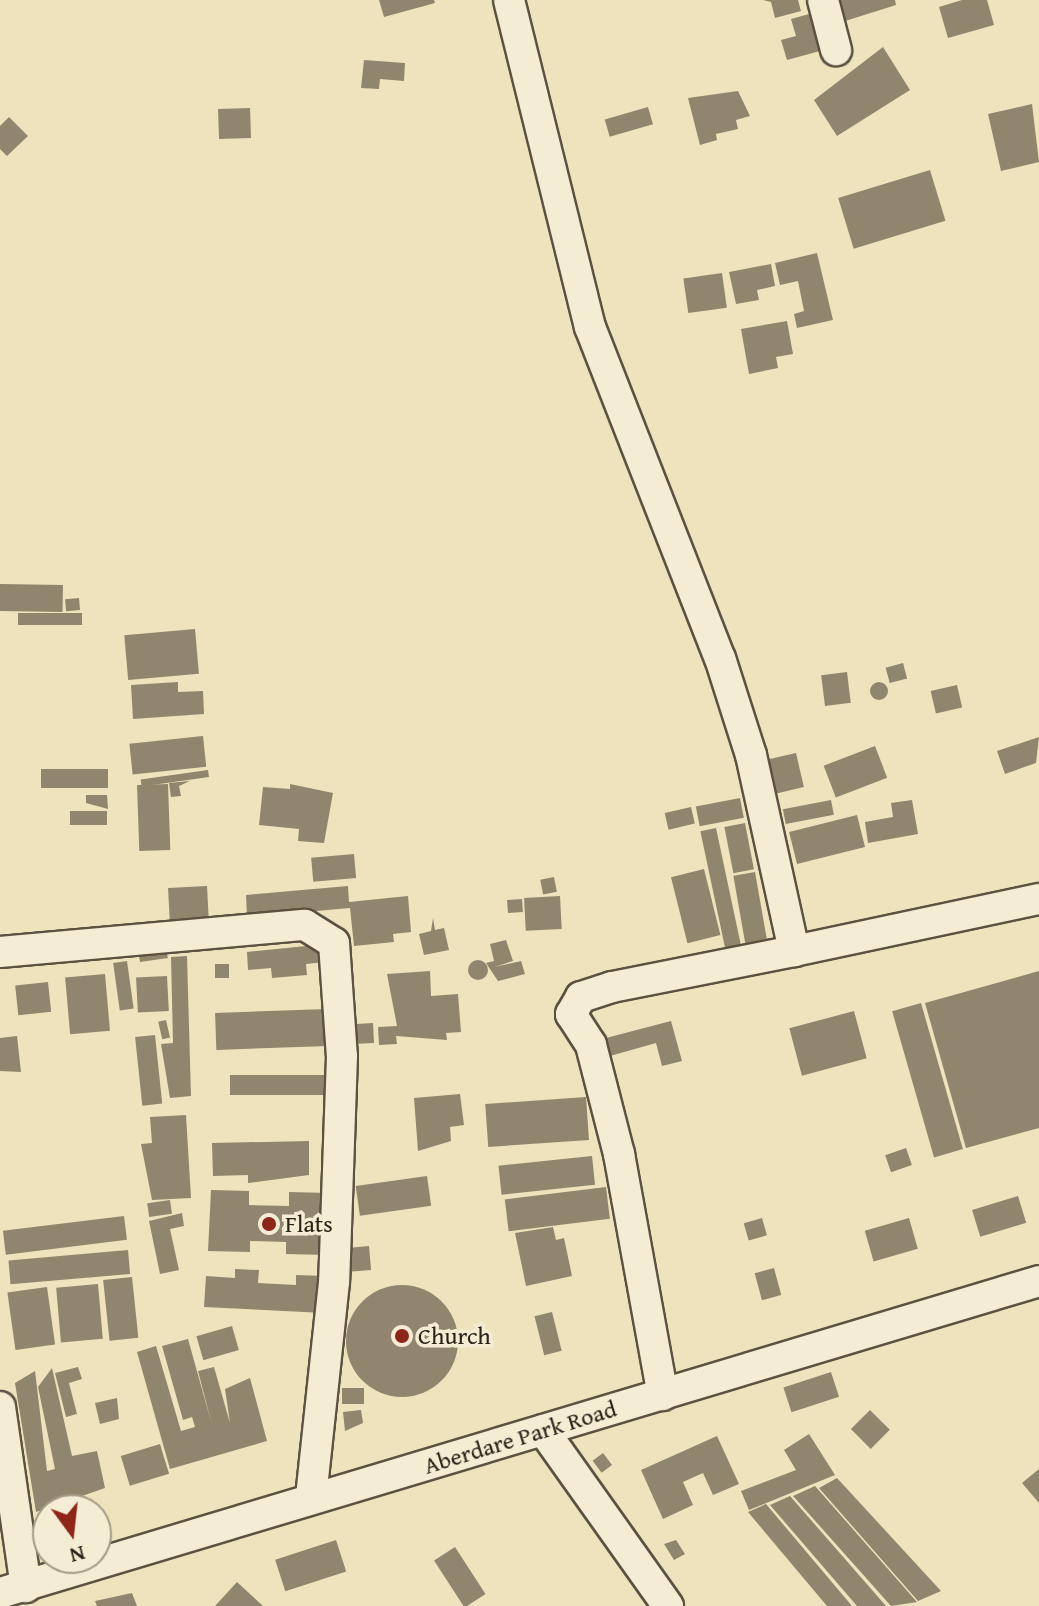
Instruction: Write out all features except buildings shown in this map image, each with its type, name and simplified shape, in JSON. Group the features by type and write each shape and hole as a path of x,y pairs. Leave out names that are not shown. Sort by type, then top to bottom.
{"street":[{"path":"510,0 590,327 720,658 751,755 794,951"},
{"path":"823,0 836,50"},
{"path":"663,1395 619,1154 591,1045 571,1014 581,997 612,987 1039,899"},
{"path":"0,952 305,925 334,943 342,1056 334,1282 311,1499"},
{"name":"Aberdare Park Road","path":"10,1594 311,1499 1039,1281"},
{"path":"1,1424 10,1594"},
{"path":"543,1430 668,1606"}],"place":[{"name":"Flats","path":"269,1224"},
{"name":"Church","path":"402,1336"}]}
